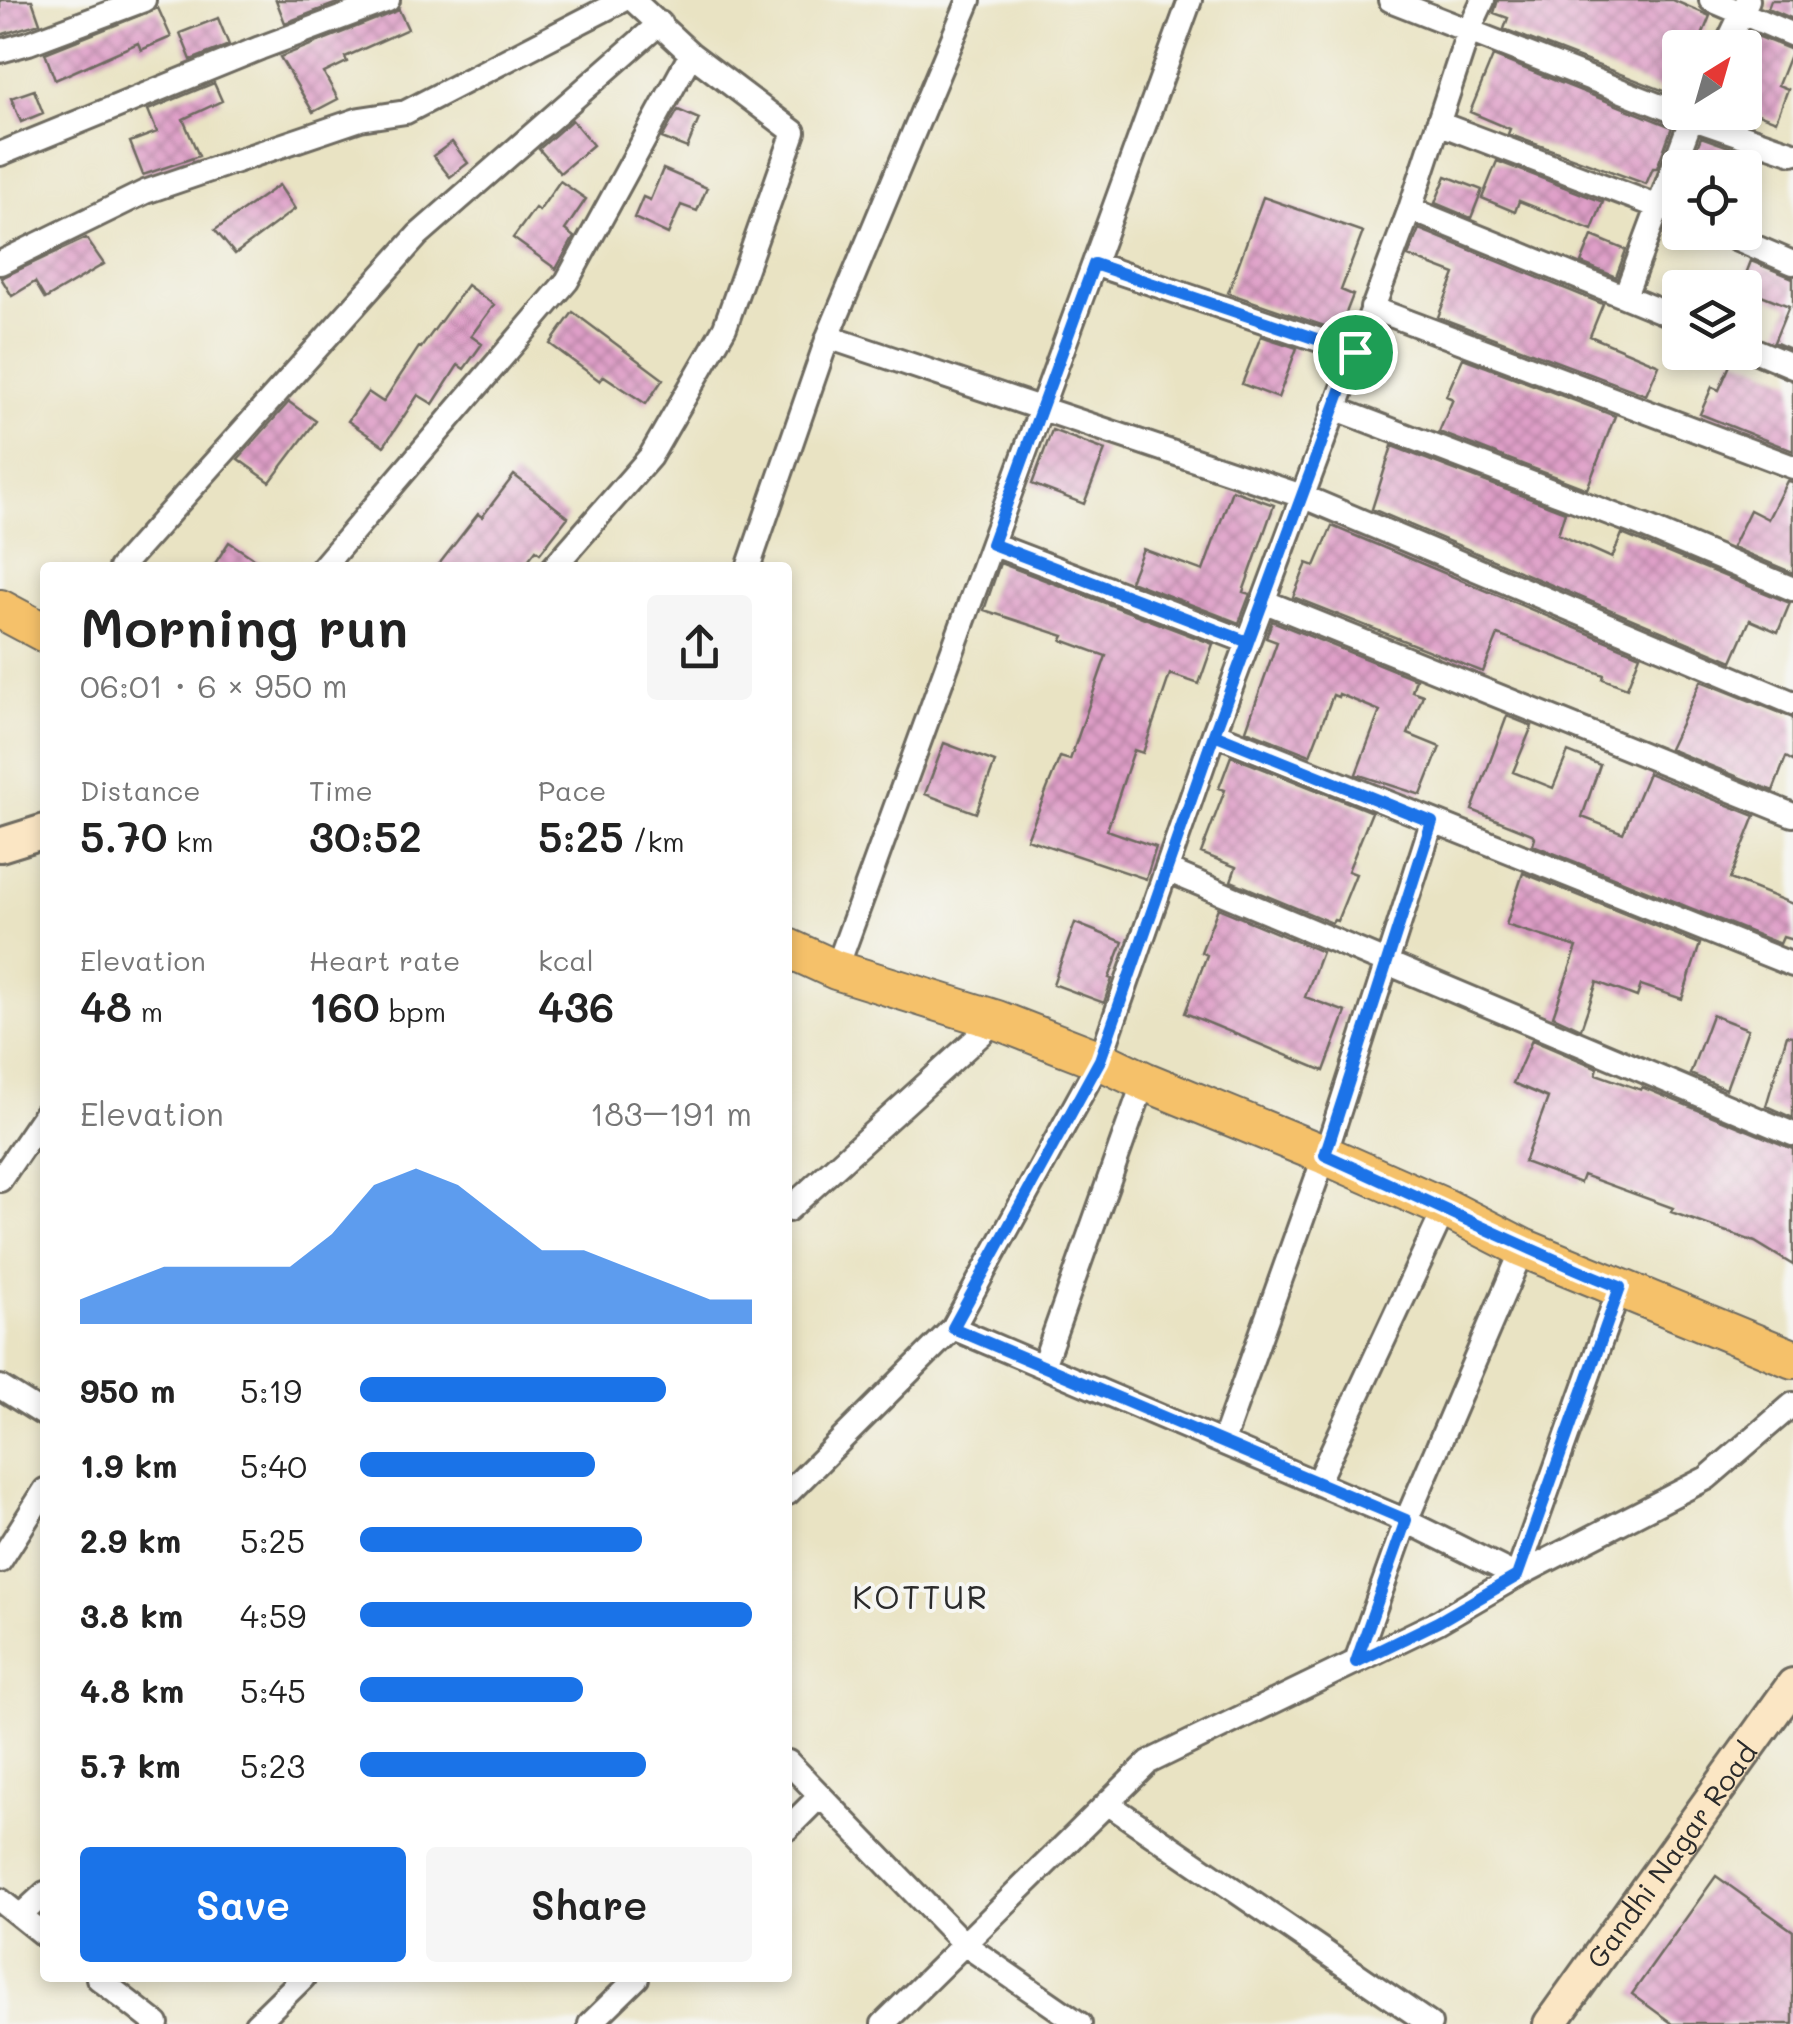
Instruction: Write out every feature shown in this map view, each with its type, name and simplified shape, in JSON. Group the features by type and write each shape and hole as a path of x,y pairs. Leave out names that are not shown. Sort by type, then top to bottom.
{"main road":[{"path":"0,609 40,630"},
{"path":"792,950 836,970 998,1020 1100,1060 1445,1208 1523,1248 1793,1359"}],"street":[{"path":"0,51 144,0"},
{"path":"0,154 388,0"},
{"path":"0,263 145,192 360,119 406,112 623,0"},
{"path":"558,562 650,457 725,328 794,132 691,54 633,0"},
{"path":"750,562 828,337 969,0"},
{"path":"836,970 1190,0"},
{"path":"1390,0 1662,103"},
{"path":"792,1489 953,1328 1100,1060 1214,734 1410,209 1469,30 1484,0"},
{"path":"1710,0 1745,6 1793,35"},
{"path":"1734,30 1745,6"},
{"path":"125,562 418,234 660,23"},
{"path":"327,562 568,282 691,54"},
{"path":"1438,123 1662,208"},
{"path":"1732,130 1793,153"},
{"path":"1410,209 1662,311"},
{"path":"1625,296 1662,226"},
{"path":"1762,250 1793,263"},
{"path":"1094,264 1355,352"},
{"path":"1372,308 1793,467"},
{"path":"828,337 1302,496 1793,703"},
{"path":"1762,353 1793,366"},
{"path":"1334,408 1644,526 1793,589"},
{"path":"992,544 1248,642"},
{"path":"1263,601 1793,815"},
{"path":"1214,734 1793,965"},
{"path":"1223,1441 1325,1155 1432,822"},
{"path":"4,849 40,833"},
{"path":"1168,870 1793,1134"},
{"path":"792,1206 998,1020"},
{"path":"1043,1366 1144,1081"},
{"path":"0,1180 40,1121"},
{"path":"1317,1483 1445,1208"},
{"path":"1356,1662 1406,1520 1523,1248"},
{"path":"1517,1576 1620,1287"},
{"path":"953,1328 1406,1520 1517,1576"},
{"path":"0,1387 40,1412"},
{"path":"883,2024 1149,1762 1438,1622 1517,1576 1707,1478 1793,1404"},
{"path":"0,1561 40,1498"},
{"name":"Gandhi Nagar Road","path":"1550,2024 1793,1686"},
{"path":"792,1766 964,1944 1080,2024"},
{"path":"792,1824 820,1796"},
{"path":"1107,1803 1430,2024"},
{"path":"20,1916 40,1898"},
{"path":"0,1900 40,1932"},
{"path":"103,1982 157,2024"},
{"path":"256,2024 298,1982"},
{"path":"590,2024 633,1982"}],"building":[{"path":"0,0 32,0 40,23 0,35"},
{"path":"276,0 345,0 285,23"},
{"path":"1498,0 1673,0 1710,16 1704,30 1662,30 1662,90 1504,29 1508,18 1494,13"},
{"path":"1771,0 1793,0 1793,19 1768,8"},
{"path":"158,8 171,37 141,50 138,43 55,80 45,53"},
{"path":"399,10 408,29 345,57 347,62 324,73 338,99 313,112 280,57"},
{"path":"218,18 229,45 191,60 180,33"},
{"path":"1762,38 1792,50 1778,85 1788,89 1776,121 1762,116"},
{"path":"1493,56 1662,123 1662,130 1671,130 1657,168 1653,168 1646,184 1508,134 1510,129 1470,112"},
{"path":"214,83 222,101 183,119 199,156 143,175 130,142 157,132 148,110"},
{"path":"34,90 43,113 21,122 11,98"},
{"path":"678,110 699,119 687,148 662,138"},
{"path":"572,120 593,145 560,173 539,149"},
{"path":"1701,137 1737,150 1696,150"},
{"path":"452,142 468,163 450,177 433,156"},
{"path":"1497,161 1603,202 1592,230 1519,201 1515,212 1482,198"},
{"path":"663,169 707,188 697,211 681,205 668,234 634,218 643,197 650,200"},
{"path":"1446,176 1482,190 1471,218 1435,203"},
{"path":"560,181 586,199 565,230 574,237 556,269 513,238"},
{"path":"279,185 295,209 235,254 215,230"},
{"path":"1263,197 1363,232 1341,290 1353,295 1339,331 1228,293"},
{"path":"1419,229 1603,304 1590,336 1659,365 1646,395 1438,317 1455,274 1408,256"},
{"path":"1592,236 1626,250 1616,277 1581,263"},
{"path":"86,238 104,264 45,299 35,282 12,296 1,278"},
{"path":"1751,261 1793,278 1793,350 1774,342 1789,306 1762,295 1762,270 1748,270"},
{"path":"467,285 494,305 471,336 482,344 464,369 458,365 433,404 418,395 384,446 348,421 368,392 383,402"},
{"path":"573,312 663,379 646,404 604,376 600,381 550,344"},
{"path":"1261,336 1297,348 1278,398 1242,384"},
{"path":"1463,358 1615,416 1587,489 1439,432 1453,399 1446,396"},
{"path":"1762,368 1793,381 1793,451 1700,414 1712,387 1719,390 1728,370"},
{"path":"289,402 316,421 270,482 238,459"},
{"path":"1052,430 1105,450 1084,504 1032,484"},
{"path":"1392,446 1565,512 1558,534 1612,558 1622,534 1790,603 1778,632 1750,620 1732,661 1372,509"},
{"path":"514,475 568,517 540,553 536,550 527,562 441,562 478,514 482,517"},
{"path":"1787,481 1793,482 1793,573 1732,547 1750,510 1768,519"},
{"path":"1232,490 1274,505 1243,592 1250,594 1239,623 1130,581 1143,549 1203,571"},
{"path":"1332,526 1640,655 1627,688 1603,679 1604,675 1498,635 1483,672 1293,597 1307,563 1315,566"},
{"path":"229,542 259,562 216,562"},
{"path":"1000,563 1213,644 1199,684 1170,674 1143,753 1134,750 1107,830 1156,847 1146,879 1027,839 1060,757 1070,760 1106,656 1062,640 1064,636 984,610"},
{"path":"1272,621 1416,679 1412,691 1423,695 1408,734 1440,747 1421,795 1356,774 1380,711 1339,694 1333,695 1310,755 1246,730 1277,642 1266,638"},
{"path":"1701,681 1793,718 1793,761 1786,757 1773,791 1669,749"},
{"path":"1507,716 1532,726 1513,772 1553,788 1568,752 1600,765 1582,817 1623,833 1648,773 1755,816 1730,879 1793,904 1793,940 1783,937 1780,944 1533,845 1532,834 1472,810"},
{"path":"944,743 995,762 976,813 925,794"},
{"path":"1231,756 1372,812 1348,871 1356,874 1337,921 1332,923 1231,881 1236,867 1201,853 1225,790 1219,788"},
{"path":"1523,873 1700,944 1682,999 1641,985 1637,997 1597,982 1581,1029 1553,1016 1577,947 1506,925"},
{"path":"1218,908 1322,952 1305,997 1346,1012 1324,1071 1185,1013 1207,955 1201,952"},
{"path":"1075,923 1123,942 1104,1003 1053,984"},
{"path":"1712,1015 1748,1029 1726,1089 1690,1074"},
{"path":"1787,1035 1793,1036 1793,1118 1766,1106"},
{"path":"1532,1040 1598,1068 1596,1074 1641,1090 1642,1087 1793,1149 1793,1265 1755,1242 1671,1212 1673,1208 1583,1175 1580,1183 1524,1162 1548,1098 1513,1083"},
{"path":"1716,1876 1793,1931 1793,2024 1673,2024 1632,1994"}],"district":[{"name":"KOTTUR","path":"921,1596"}],"route":[{"path":"1355,352 1094,264 992,544 1248,642 1214,734 1432,822 1325,1155 1445,1208 1523,1248 1620,1287 1517,1576 1438,1622 1356,1662 1406,1520 953,1328 1100,1060 1214,734 1248,642 1355,352"}]}
